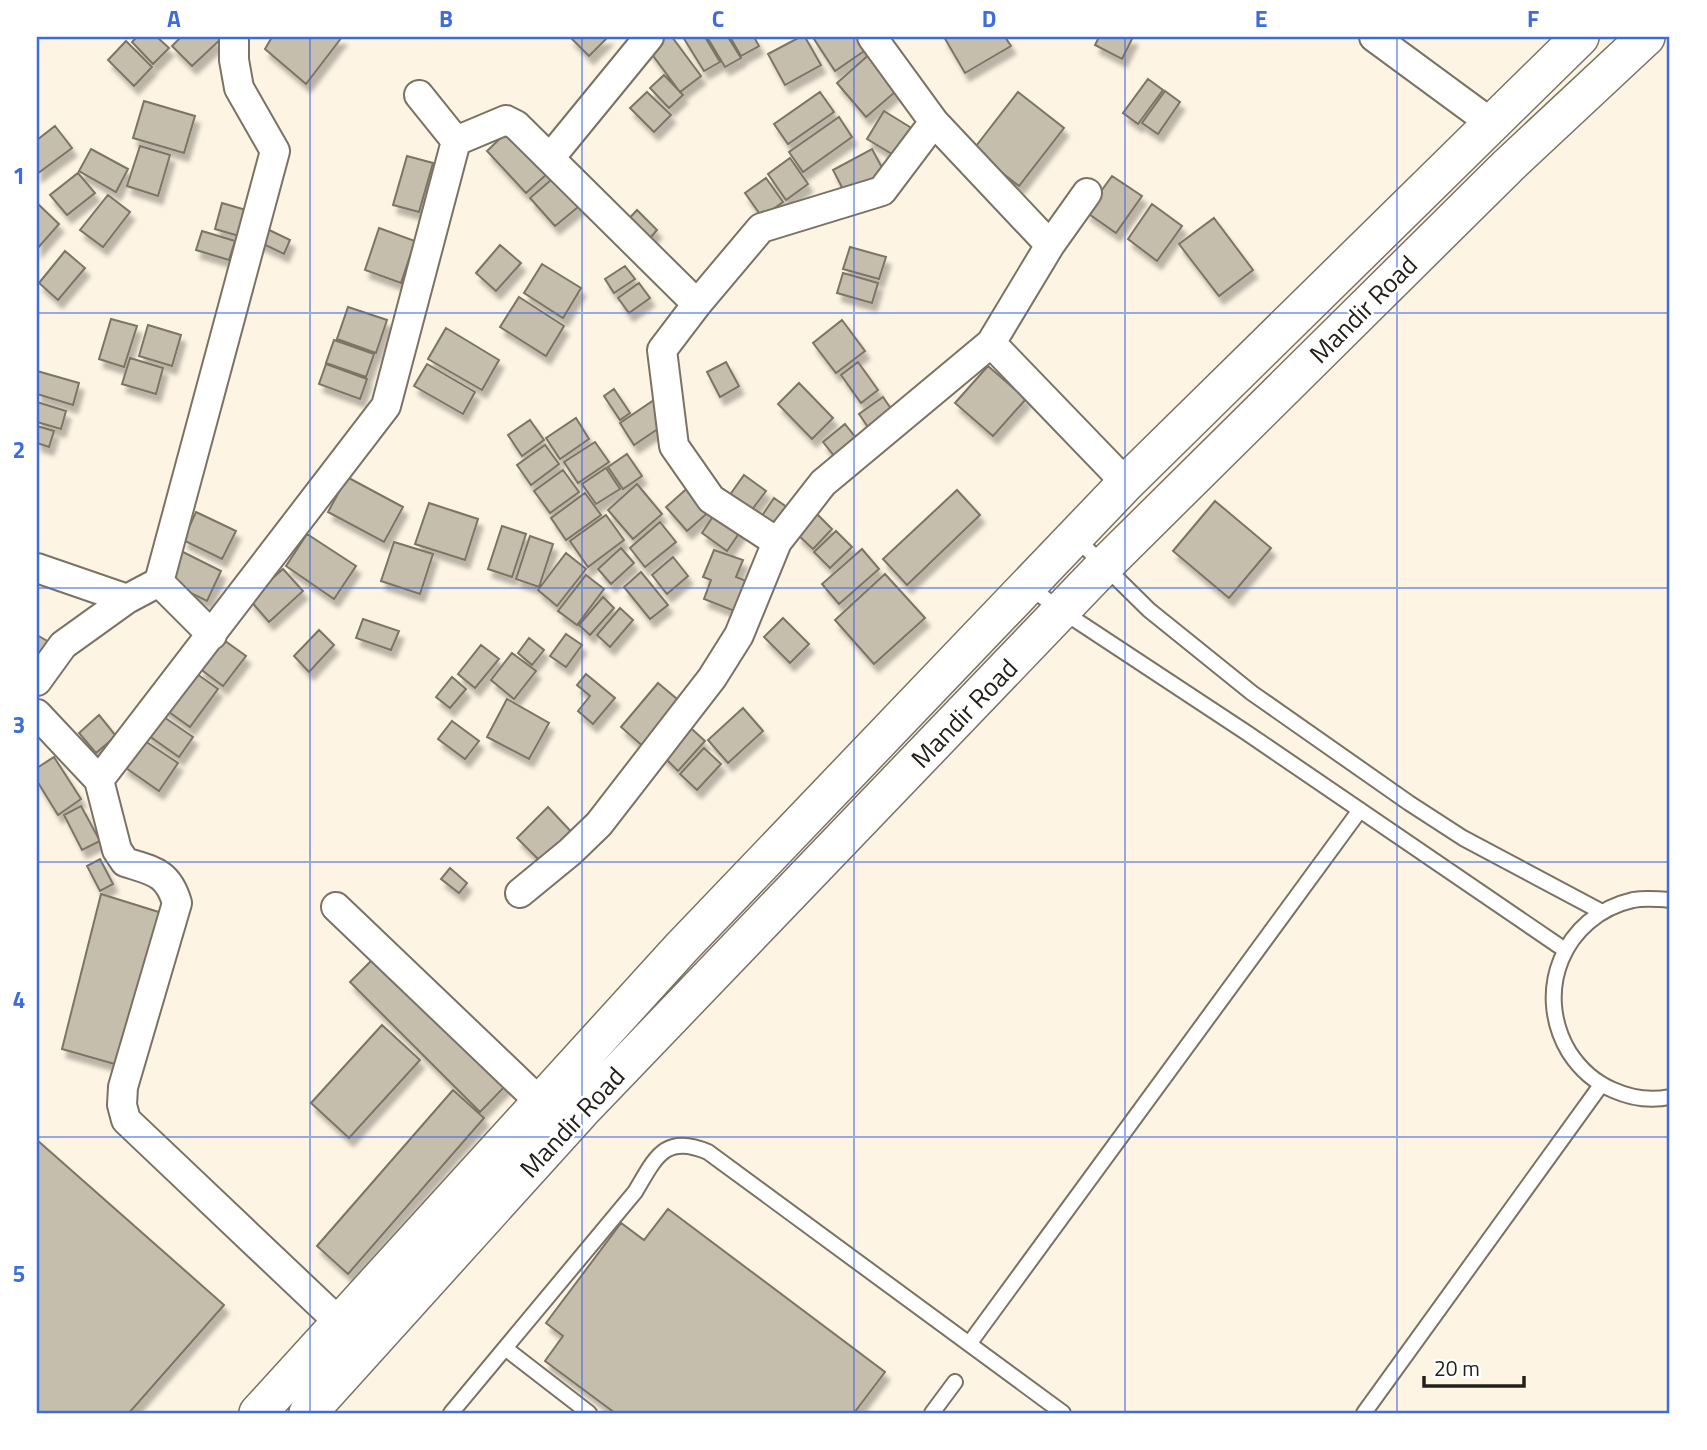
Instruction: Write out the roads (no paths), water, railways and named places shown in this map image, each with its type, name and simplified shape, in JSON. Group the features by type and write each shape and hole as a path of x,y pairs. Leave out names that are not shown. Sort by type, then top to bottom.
{"street":[{"path":"37,681 64,645 127,600 159,582 275,151 239,88 234,60 234,37"},
{"path":"550,158 649,37"},
{"path":"872,37 934,122 1050,245"},
{"path":"1374,37 1491,123"},
{"name":"Mandir Road","path":"258,1413 682,947 1126,483 1580,37"},
{"name":"Mandir Road","path":"308,1413 581,1111 1104,566 1509,165 1646,37"},
{"path":"419,95 456,141"},
{"path":"456,141 506,120 516,125 697,303"},
{"path":"777,542 711,499 674,446 662,350 697,303 761,228 882,191 934,122"},
{"path":"99,780 386,406 456,141"},
{"path":"520,893 570,852 598,824 712,678 739,635 777,542 823,482 991,343 1050,245 1087,193"},
{"path":"991,343 1126,483"},
{"path":"37,568 127,600"},
{"path":"159,582 212,635"},
{"path":"42,729 99,780 117,850 125,862 159,873 172,887 177,903 123,1087 122,1105 126,1120 341,1324"},
{"path":"761,864 792,892"},
{"path":"336,907 541,1103"}],"lane":[{"path":"1075,537 1149,610 1252,693 1463,838 1602,912"},
{"path":"1028,586 1565,950"},
{"path":"969,1344 1360,810"},
{"path":"1670,899 1634,900 1602,912 1575,935 1556,972 1553,1000 1559,1035 1577,1065 1601,1085 1629,1097 1670,1097"},
{"path":"1364,1413 1601,1085"},
{"path":"451,1413 635,1192 655,1158 671,1146 683,1145 708,1153 1063,1413"},
{"path":"505,1348 589,1413"},
{"path":"932,1413 956,1382"}]}
